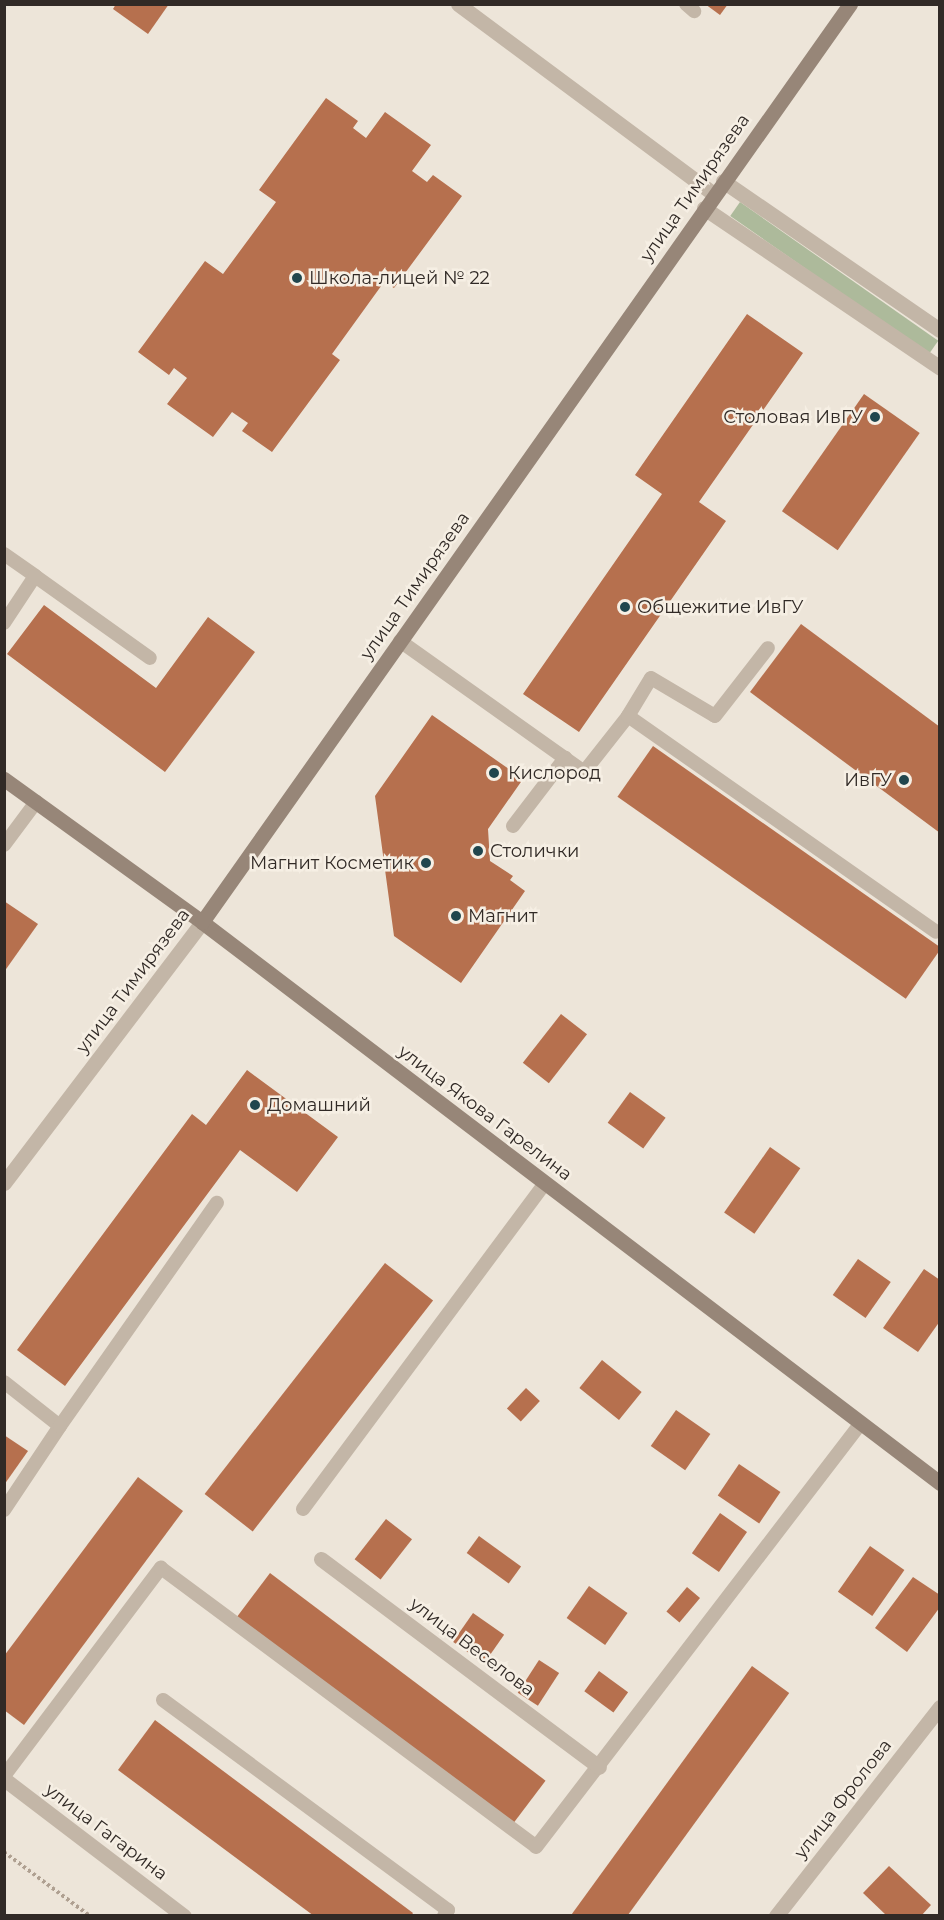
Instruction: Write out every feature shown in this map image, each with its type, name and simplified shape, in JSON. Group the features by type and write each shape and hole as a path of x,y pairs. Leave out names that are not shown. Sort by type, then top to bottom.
{"main road":[{"name":"улица Тимирязева","path":"202,922 850,4"},
{"name":"улица Якова Гарелина","path":"4,779 202,922 939,1483"}],"street":[{"path":"458,4 719,187 939,330"},
{"path":"704,208 939,368"},
{"name":"улица Тимирязева","path":"4,1184 202,922"},
{"name":"улица Веселова","path":"321,1558 599,1767"},
{"name":"улица Фролова","path":"782,1913 939,1707"},
{"name":"улица Гагарина","path":"4,1777 184,1916"}],"lane":[{"path":"4,554 150,658"},
{"path":"4,623 35,576"},
{"path":"400,641 585,772 628,716 651,678 715,716 768,648"},
{"path":"628,716 936,932"},
{"path":"513,826 565,758"},
{"path":"4,845 36,802"},
{"path":"303,1509 544,1183"},
{"path":"4,1510 60,1426 217,1203"},
{"path":"4,1382 60,1426"},
{"path":"4,1777 161,1568 536,1847 861,1423"},
{"path":"163,1700 448,1910 444,1916"}],"path":[{"path":"4,1852 90,1916"}],"green space":[{"path":"740,202 938,341 928,355 730,216"}],"building":[{"path":"116,4 169,4 148,34 113,9"},
{"path":"705,4 728,4 720,15"},
{"name":"Школа-лицей № 22","path":"326,98 358,121 353,128 366,138 385,112 431,145 412,171 427,182 433,175 462,196 394,288 384,282 332,354 340,360 272,452 242,431 248,423 232,412 213,437 167,404 187,378 174,368 169,375 138,352 205,261 223,274 276,202 259,190"},
{"name":"Общежитие ИвГУ","path":"747,314 803,353 699,502 726,521 579,732 523,694 662,494 635,475"},
{"path":"864,394 920,433 838,550 782,511"},
{"path":"44,605 156,688 208,617 255,652 165,772 7,654"},
{"name":"ИвГУ","path":"801,624 940,727 940,833 750,692"},
{"path":"432,715 523,779 488,829 490,861 513,876 510,880 525,891 461,983 394,936 375,796"},
{"path":"653,746 940,947 906,999 617,797"},
{"path":"4,901 38,924 4,972"},
{"path":"561,1014 587,1034 549,1083 523,1063"},
{"path":"247,1070 338,1137 297,1192 240,1150 65,1386 17,1350 192,1114 206,1125"},
{"path":"630,1092 666,1118 643,1149 608,1123"},
{"path":"770,1147 800,1168 754,1234 724,1213"},
{"path":"858,1259 891,1282 866,1318 833,1295"},
{"path":"385,1263 433,1301 253,1531 205,1494"},
{"path":"924,1269 940,1280 940,1321 918,1352 883,1328"},
{"path":"602,1360 642,1392 619,1420 579,1388"},
{"path":"526,1388 540,1401 521,1421 507,1408"},
{"path":"676,1410 710,1434 685,1470 651,1446"},
{"path":"4,1435 28,1451 4,1485"},
{"path":"739,1464 780,1492 759,1523 718,1496"},
{"path":"138,1477 183,1511 24,1725 4,1710 4,1656"},
{"path":"720,1513 747,1532 719,1572 692,1553"},
{"path":"386,1519 412,1539 381,1580 355,1559"},
{"path":"479,1536 521,1567 509,1584 467,1553"},
{"path":"870,1546 904,1570 872,1616 838,1592"},
{"path":"270,1573 546,1781 512,1825 237,1617"},
{"path":"913,1577 940,1595 940,1607 907,1652 875,1628"},
{"path":"589,1586 628,1613 605,1645 567,1618"},
{"path":"687,1587 700,1598 679,1622 666,1612"},
{"path":"473,1613 504,1635 484,1663 453,1642"},
{"path":"539,1660 559,1673 538,1706 518,1693"},
{"path":"752,1666 789,1693 627,1916 570,1916"},
{"path":"599,1671 628,1692 613,1712 584,1691"},
{"path":"155,1720 413,1913 411,1916 314,1916 118,1770"},
{"path":"889,1866 931,1905 921,1916 887,1916 863,1893"}],"place":[{"name":"Школа-лицей № 22","path":"297,278"},
{"name":"Столовая ИвГУ","path":"875,417"},
{"name":"Общежитие ИвГУ","path":"625,607"},
{"name":"Кислород","path":"494,773"},
{"name":"ИвГУ","path":"904,780"},
{"name":"Столички","path":"478,851"},
{"name":"Магнит Косметик","path":"426,863"},
{"name":"Магнит","path":"456,916"},
{"name":"Домашний","path":"255,1105"}]}
